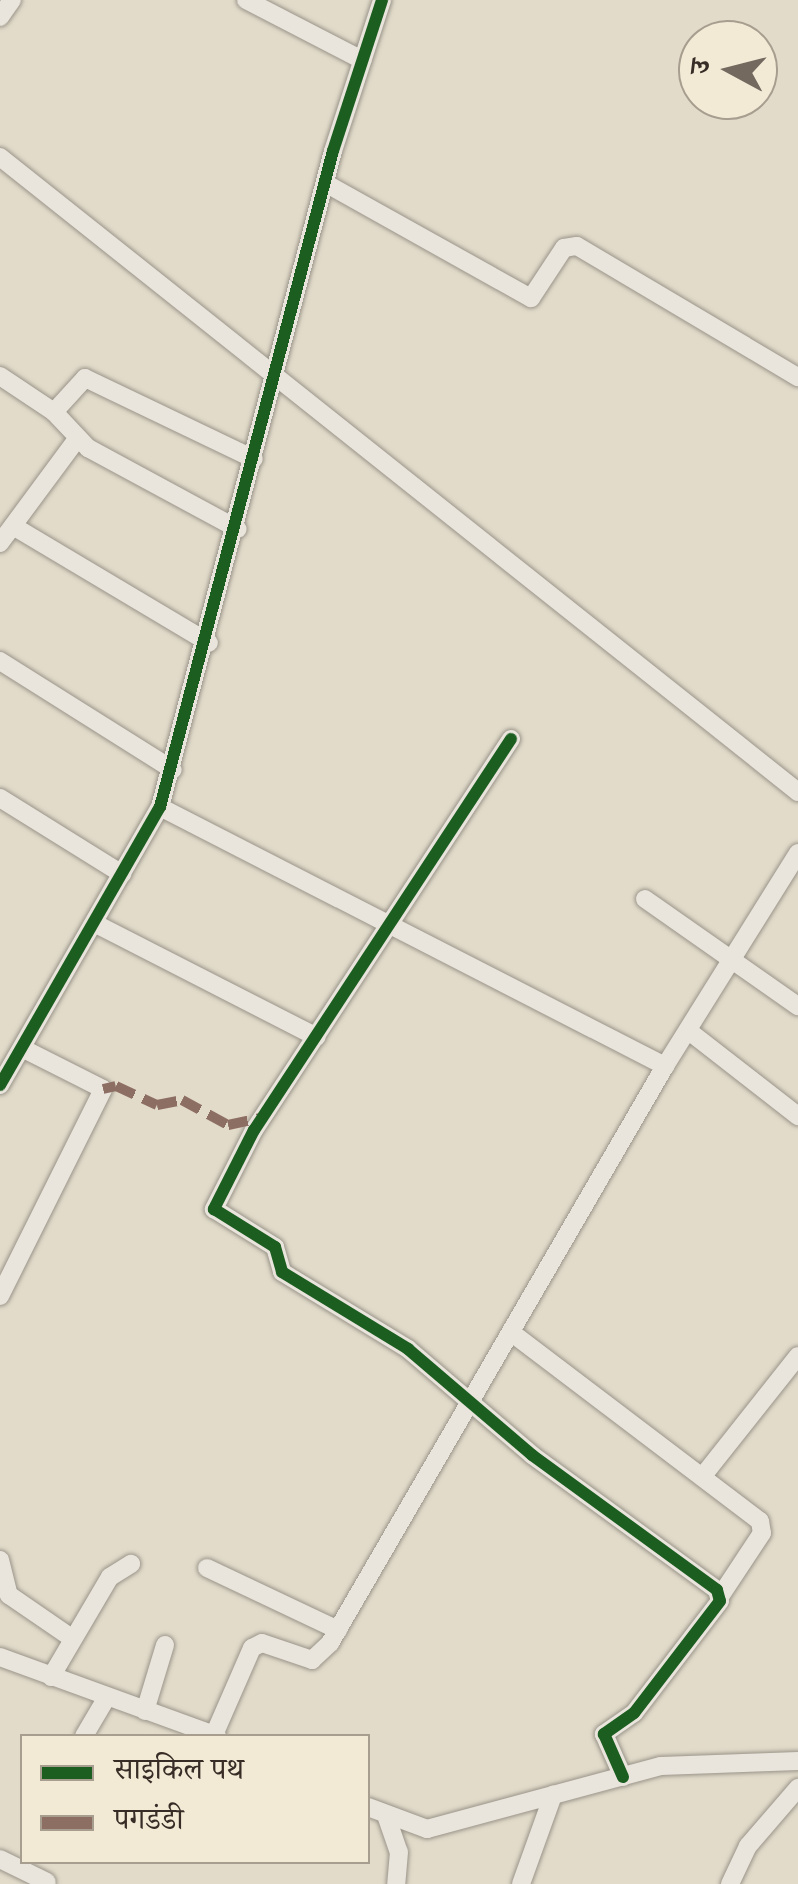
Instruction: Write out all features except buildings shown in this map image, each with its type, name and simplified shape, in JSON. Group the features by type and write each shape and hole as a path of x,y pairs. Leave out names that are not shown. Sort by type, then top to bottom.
{"street":[{"path":"0,17 12,0"},
{"path":"246,0 362,60"},
{"path":"0,1085 160,808 209,643 325,183 382,0"},
{"path":"0,157 273,380 798,792"},
{"path":"325,183 532,298 564,248 576,246 798,377"},
{"path":"0,376 54,412 78,438 238,529"},
{"path":"54,412 85,378 254,459"},
{"path":"0,543 78,438"},
{"path":"14,526 209,643"},
{"path":"0,660 172,770"},
{"path":"511,739 254,1130 214,1209 275,1246 282,1272 388,1336 473,1400 532,1455 721,1596"},
{"path":"0,798 122,874"},
{"path":"160,808 665,1066"},
{"path":"216,1734 252,1648 262,1643 312,1660 338,1630 665,1066 690,1032 798,854"},
{"path":"645,899 736,958 798,1006"},
{"path":"94,923 316,1037"},
{"path":"690,1032 798,1116"},
{"path":"0,1296 104,1089 22,1048"},
{"path":"512,1333 762,1527 721,1596 634,1714 604,1734 623,1777"},
{"path":"702,1477 798,1356"},
{"path":"0,1560 9,1595 70,1637"},
{"path":"51,1677 70,1637 110,1577 131,1564"},
{"path":"207,1568 338,1630"},
{"path":"144,1710 165,1645"},
{"path":"0,1658 210,1734"},
{"path":"85,1734 107,1697"},
{"path":"370,1809 427,1829 661,1766 798,1760"},
{"path":"730,1884 748,1846 798,1788"},
{"path":"521,1884 553,1795"},
{"path":"387,1818 399,1852 396,1884"},
{"path":"0,1859 47,1883"}],"marked path":[{"path":"103,1089 116,1086 157,1105 182,1100 228,1125 262,1118"}],"cycle path":[{"path":"0,1085 160,807 333,151 382,0"},
{"path":"511,739 254,1130 214,1209 275,1247 282,1272 408,1349 532,1455 717,1590 720,1601 634,1713 604,1734 623,1777"}]}
